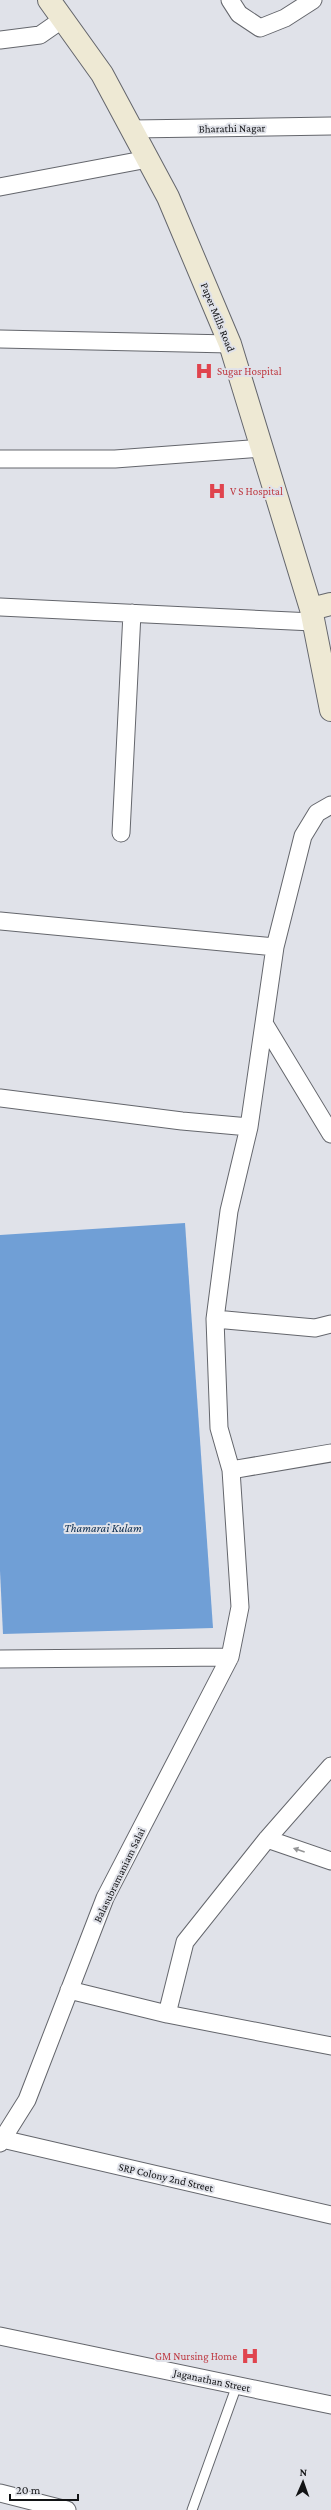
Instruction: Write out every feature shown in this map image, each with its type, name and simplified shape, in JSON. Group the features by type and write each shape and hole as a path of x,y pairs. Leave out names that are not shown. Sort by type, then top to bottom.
{"main road":[{"name":"Paper Mills Road","path":"49,0 102,74 168,197 230,344 262,448 318,612 331,710"}],"street":[{"path":"230,0 240,14 260,28 285,18 313,0"},
{"path":"0,40 40,35 63,19"},
{"name":"Bharathi Nagar","path":"132,130 331,126"},
{"path":"0,187 148,159"},
{"path":"0,339 230,344"},
{"path":"0,459 115,459 262,448"},
{"path":"0,606 132,613 318,612"},
{"path":"121,833 132,613"},
{"name":"Balasubramaniam Salai","path":"1,2141 27,2100 105,1898 230,1657 240,1608 231,1470 219,1428 215,1319 229,1211 249,1127 265,1025 275,947 303,836 317,813 331,805"},
{"path":"0,921 275,947"},
{"path":"265,1025 331,1134"},
{"path":"0,1098 182,1121 249,1127"},
{"path":"215,1319 315,1328 331,1324"},
{"path":"231,1470 331,1453"},
{"path":"0,1658 230,1657"},
{"path":"167,2014 185,1942 267,1839 331,1766"},
{"path":"267,1839 331,1861"},
{"path":"69,1990 167,2014 331,2046"},
{"name":"SRP Colony 2nd Street","path":"1,2141 331,2215"},
{"name":"Jaganathan Street","path":"0,2336 331,2405"},
{"path":"0,2493 67,2510"}],"lane":[{"path":"192,2510 237,2385"}],"water":[{"name":"Thamarai Kulam","path":"185,1223 213,1628 3,1634 0,1571 0,1235"}],"place":[{"name":"Sugar Hospital","path":"204,371"},
{"name":"V S Hospital","path":"217,491"},
{"name":"GM Nursing Home","path":"250,2356"}]}
